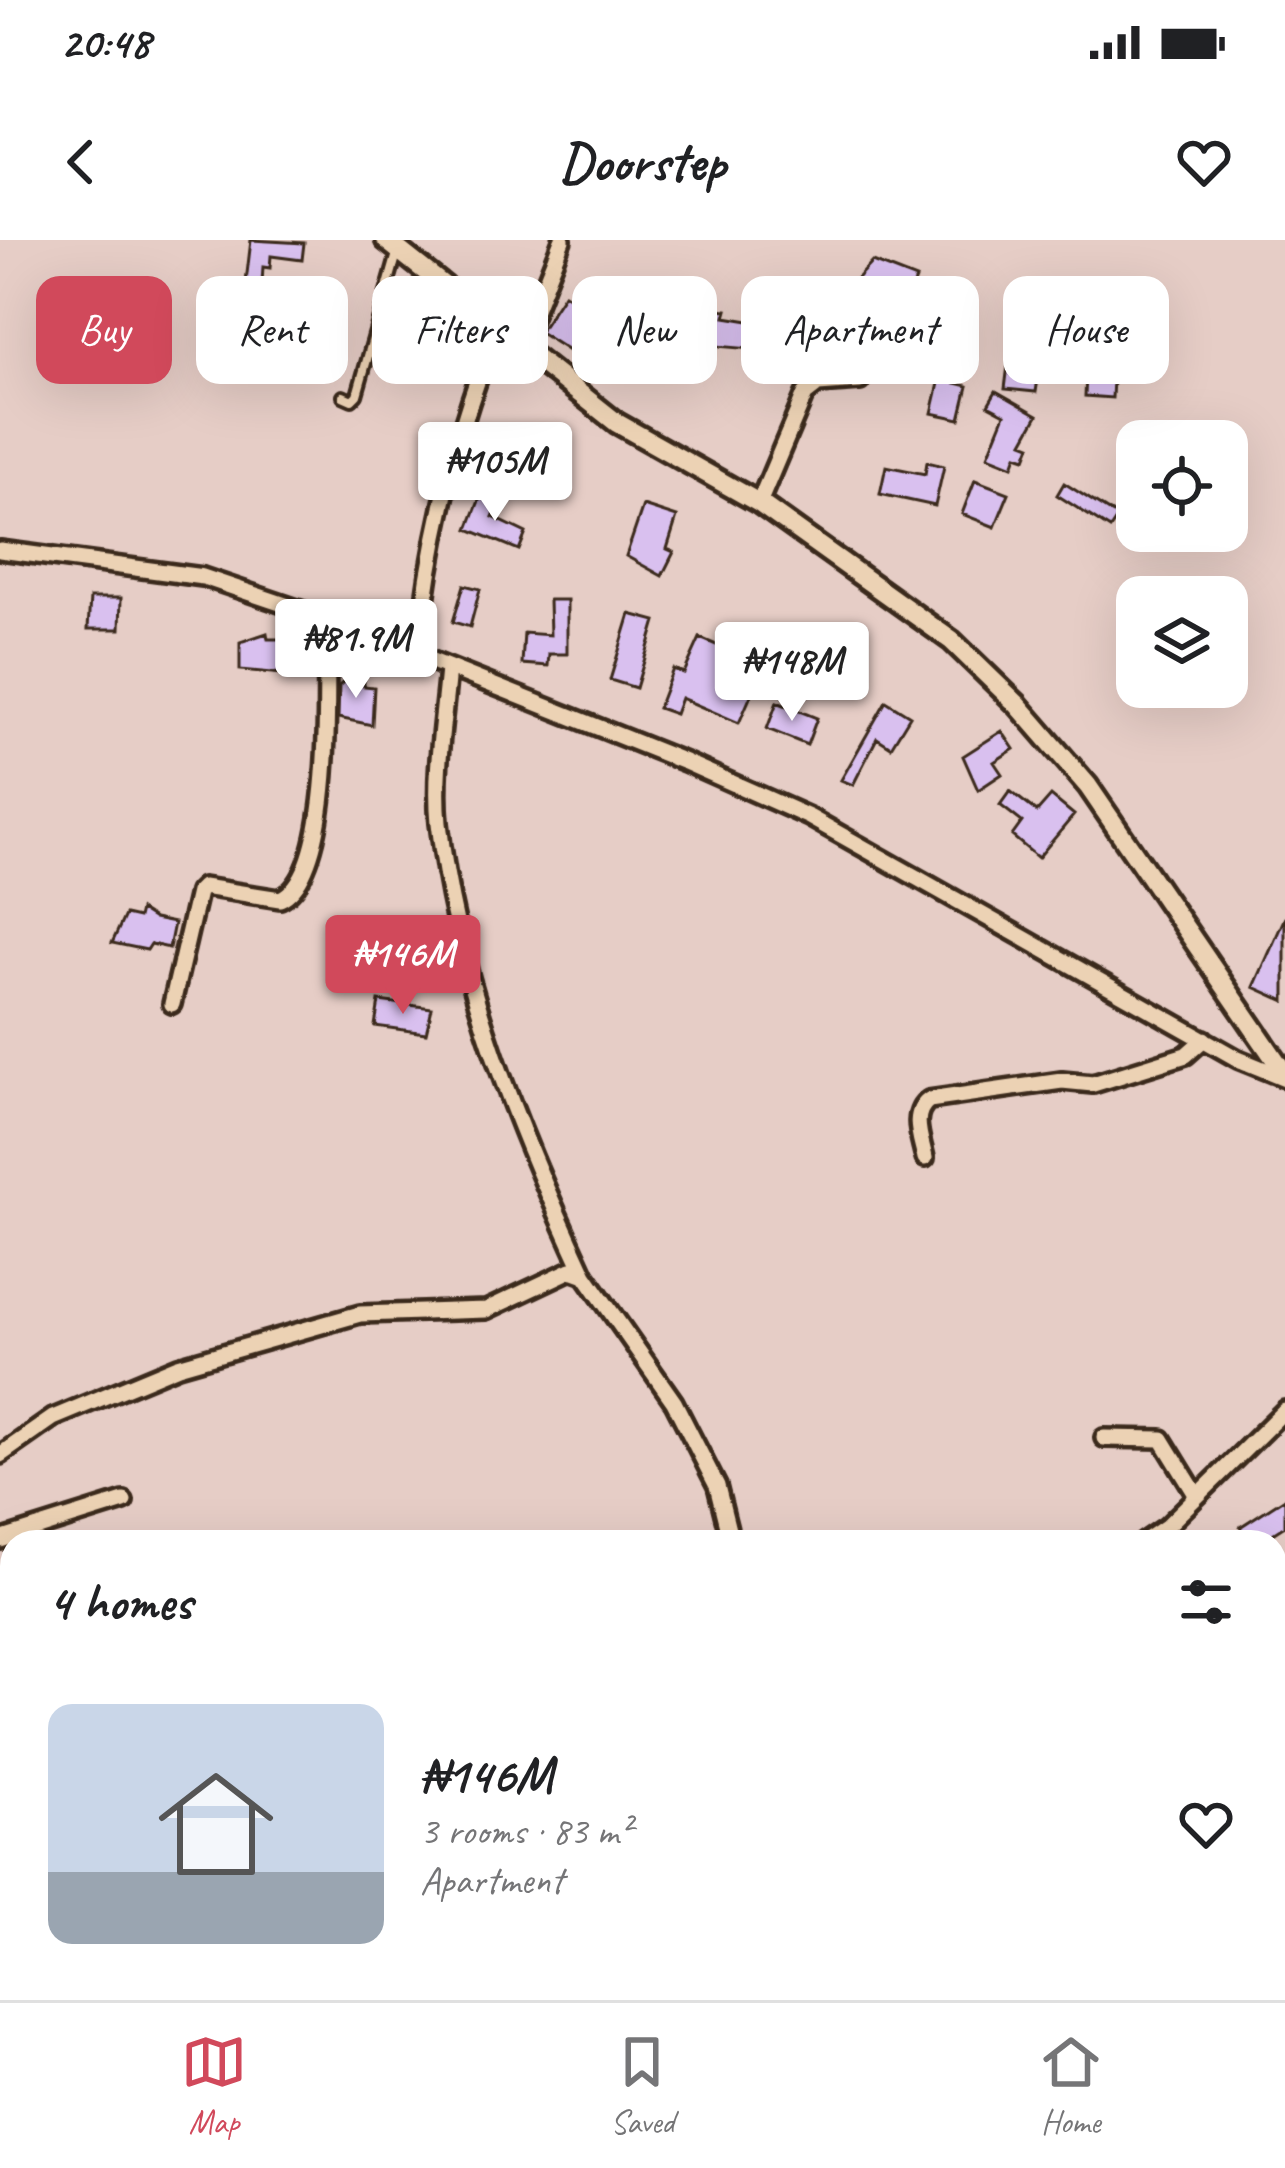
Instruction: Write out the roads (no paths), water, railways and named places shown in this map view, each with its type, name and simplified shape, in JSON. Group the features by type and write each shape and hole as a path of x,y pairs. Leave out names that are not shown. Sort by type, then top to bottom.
{"street":[{"path":"548,276 562,240"},
{"path":"401,246 436,276"},
{"path":"548,369 617,423 759,502 952,641 1018,705 1088,786 1285,1076"},
{"path":"418,656 427,581 478,384"},
{"path":"759,502 805,394 818,384"},
{"path":"0,550 203,577 448,668 809,817 1204,1039 1285,1076"},
{"path":"172,1004 203,887 280,899 304,880 321,823 327,620"},
{"path":"448,668 439,819 467,972 520,1131 585,1275 674,1402 717,1486 728,1530"},
{"path":"925,1158 917,1118 920,1106 929,1100 1062,1081 1093,1084 1186,1055 1204,1039"},
{"path":"0,1455 52,1418 178,1366 360,1315 485,1310 572,1270 585,1275"},
{"path":"1158,1530 1285,1410"},
{"path":"1104,1438 1162,1439 1197,1496"},
{"path":"32,1530 124,1501"}],"lane":[{"path":"343,396 352,400 357,395 401,246"}]}
